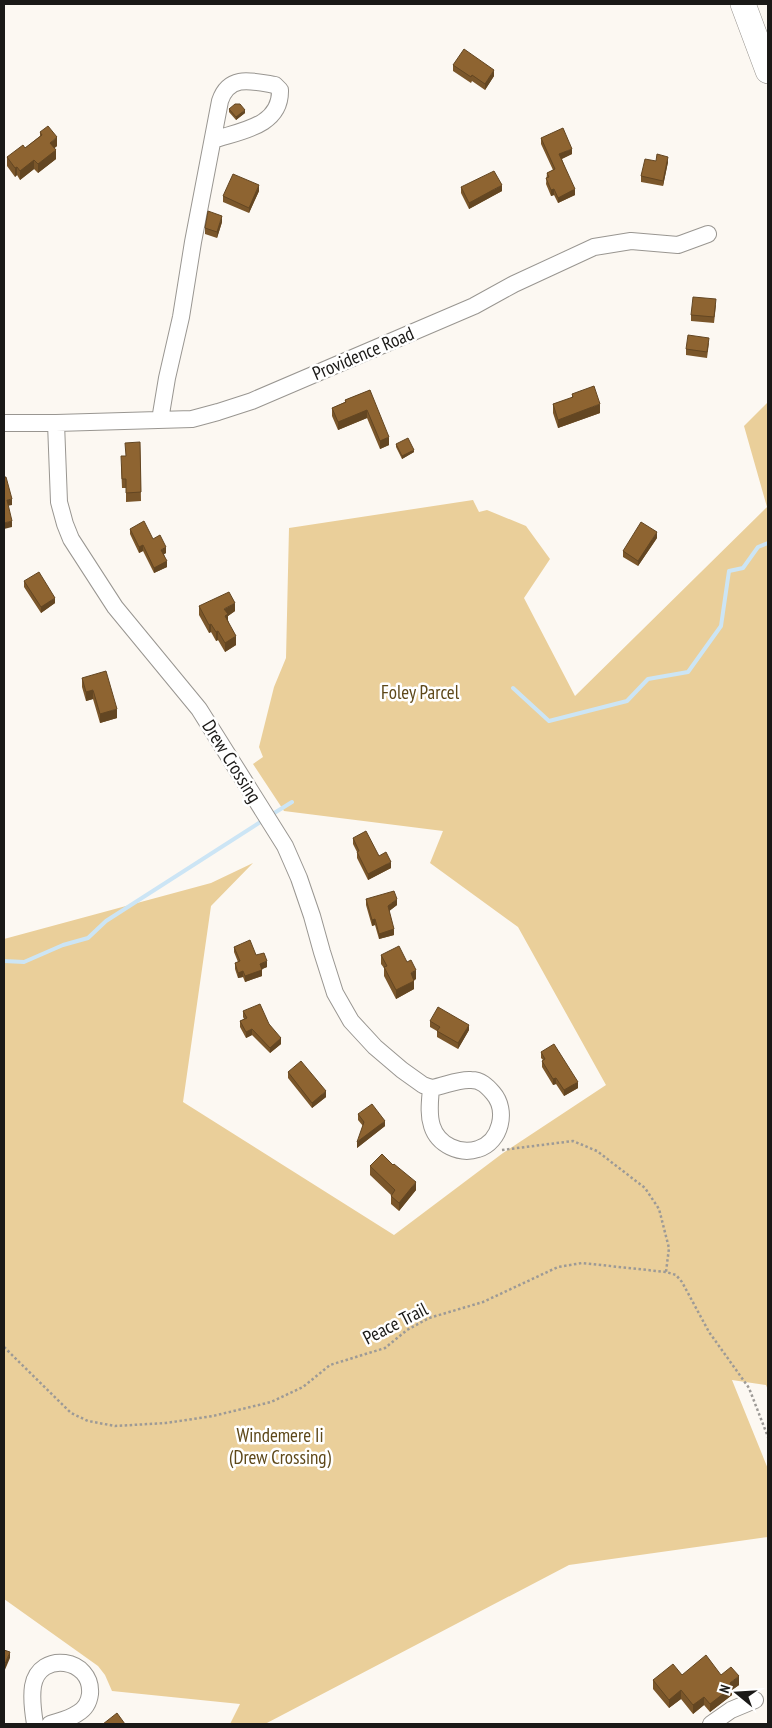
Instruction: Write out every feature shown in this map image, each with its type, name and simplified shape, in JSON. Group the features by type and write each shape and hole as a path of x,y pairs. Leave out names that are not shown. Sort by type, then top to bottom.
{"highway":[{"path":"743,4 768,72"}],"street":[{"path":"160,420 213,140"},
{"name":"Providence Road","path":"4,423 192,419 252,401 474,306 514,284 594,247 631,241 678,245 708,234"},
{"name":"Drew Crossing","path":"56,423 59,502 64,524 71,539 115,606 199,709 285,846 299,878 312,916 335,993 351,1020 375,1047 402,1070 423,1085 431,1088"},
{"path":"460,1080 474,1080 485,1084 498,1099 502,1112 500,1128 489,1143 478,1149 461,1151 448,1146 440,1140 432,1127 430,1114 431,1088 445,1086 460,1080"},
{"path":"35,1724 32,1701 33,1685 37,1676 51,1664 69,1663 78,1667 89,1682 89,1696 86,1705 80,1712 72,1717 50,1724"},
{"path":"711,1724 731,1710 755,1700"}],"path":[{"path":"478,1149 504,1150 573,1141 597,1151 645,1188 659,1209 669,1248 666,1272 676,1275 682,1282 709,1332 749,1388 768,1437"},
{"name":"Peace Trail","path":"4,1346 71,1413 88,1421 115,1426 166,1423 213,1416 271,1402 303,1387 330,1365 385,1348 407,1330 429,1318 483,1302 558,1267 582,1263 666,1272"}],"green space":[{"name":"Windemere Ii (Drew Crossing)","path":"768,402 768,1390 766,1385 732,1380 768,1469 768,1537 569,1565 265,1724 230,1724 240,1704 112,1691 105,1675 98,1666 4,1599 4,939 211,883 253,863 211,906 183,1102 394,1235 503,1153 606,1085 518,927 430,863 443,831 284,811 253,764 263,757 259,747 274,687 286,658 289,528 473,500 479,512 487,510 526,526 550,559 524,598 575,696 767,507 744,426"}],"building":[{"path":"464,49 494,70 485,84 453,65"},
{"path":"235,104 240,104 245,110 236,117 229,109"},
{"path":"48,126 57,137 50,143 56,150 38,164 34,160 20,171 17,167 15,168 7,157 23,145 25,148 42,135 40,132"},
{"path":"563,128 572,149 559,154 575,189 558,198 554,189 551,190 546,178 549,177 547,173 555,169 541,138"},
{"path":"657,154 668,157 663,181 641,176 645,159 656,161"},
{"path":"494,171 502,185 469,203 461,187"},
{"path":"233,174 259,185 249,208 223,196"},
{"path":"208,211 222,216 217,232 205,228"},
{"path":"693,297 716,299 714,317 691,315"},
{"path":"688,335 709,338 707,352 686,349"},
{"path":"594,386 600,404 558,420 553,404 573,397 572,394"},
{"path":"370,390 389,437 380,441 367,410 338,422 332,408 346,402 345,400"},
{"path":"408,438 414,450 402,456 396,444"},
{"path":"140,442 141,492 126,493 126,479 122,479 121,456 126,456 125,443"},
{"path":"4,477 6,477 12,499 7,500 12,521 4,523"},
{"path":"144,521 153,539 160,535 166,547 161,550 167,561 154,568 143,545 139,547 130,529"},
{"path":"641,522 657,532 638,561 623,551"},
{"path":"39,572 55,598 41,607 24,581"},
{"path":"229,592 235,603 224,609 228,614 225,616 236,636 225,643 218,631 216,632 211,624 209,625 199,606"},
{"path":"106,671 117,709 100,714 93,690 86,692 82,678"},
{"path":"366,831 379,856 386,852 391,862 368,874 357,852 359,851 353,838"},
{"path":"394,891 397,899 388,906 394,929 379,934 375,919 372,920 366,899"},
{"path":"250,940 256,955 264,953 267,961 260,964 262,970 245,976 243,971 238,973 235,963 240,961 234,947"},
{"path":"399,946 407,962 411,960 416,970 411,973 414,981 396,990 384,967 387,966 381,955"},
{"path":"260,1004 269,1024 281,1038 270,1048 252,1029 246,1032 240,1021 247,1018 243,1011"},
{"path":"438,1007 469,1025 458,1043 437,1031 440,1027 430,1021"},
{"path":"554,1044 578,1082 564,1090 556,1078 553,1079 542,1061 545,1059 541,1052"},
{"path":"301,1061 326,1091 312,1103 288,1072"},
{"path":"372,1104 385,1121 357,1142 364,1122 358,1114"},
{"path":"382,1154 416,1182 399,1203 391,1196 395,1190 370,1166"},
{"path":"4,1650 10,1652 4,1666"},
{"path":"706,1655 721,1675 731,1667 739,1676 730,1683 732,1687 710,1704 704,1697 693,1705 681,1690 669,1700 653,1680 673,1664 682,1675"},
{"path":"117,1713 125,1724 103,1724"}],"waterway":[{"path":"513,688 549,721 627,701 648,679 688,672 721,626 729,571 743,568 758,547 768,543"},
{"path":"271,815 292,802"},
{"path":"4,961 24,962 63,945 88,938 106,921 265,819"}],"park label":[{"name":"Foley Parcel","path":"420,692"}]}
